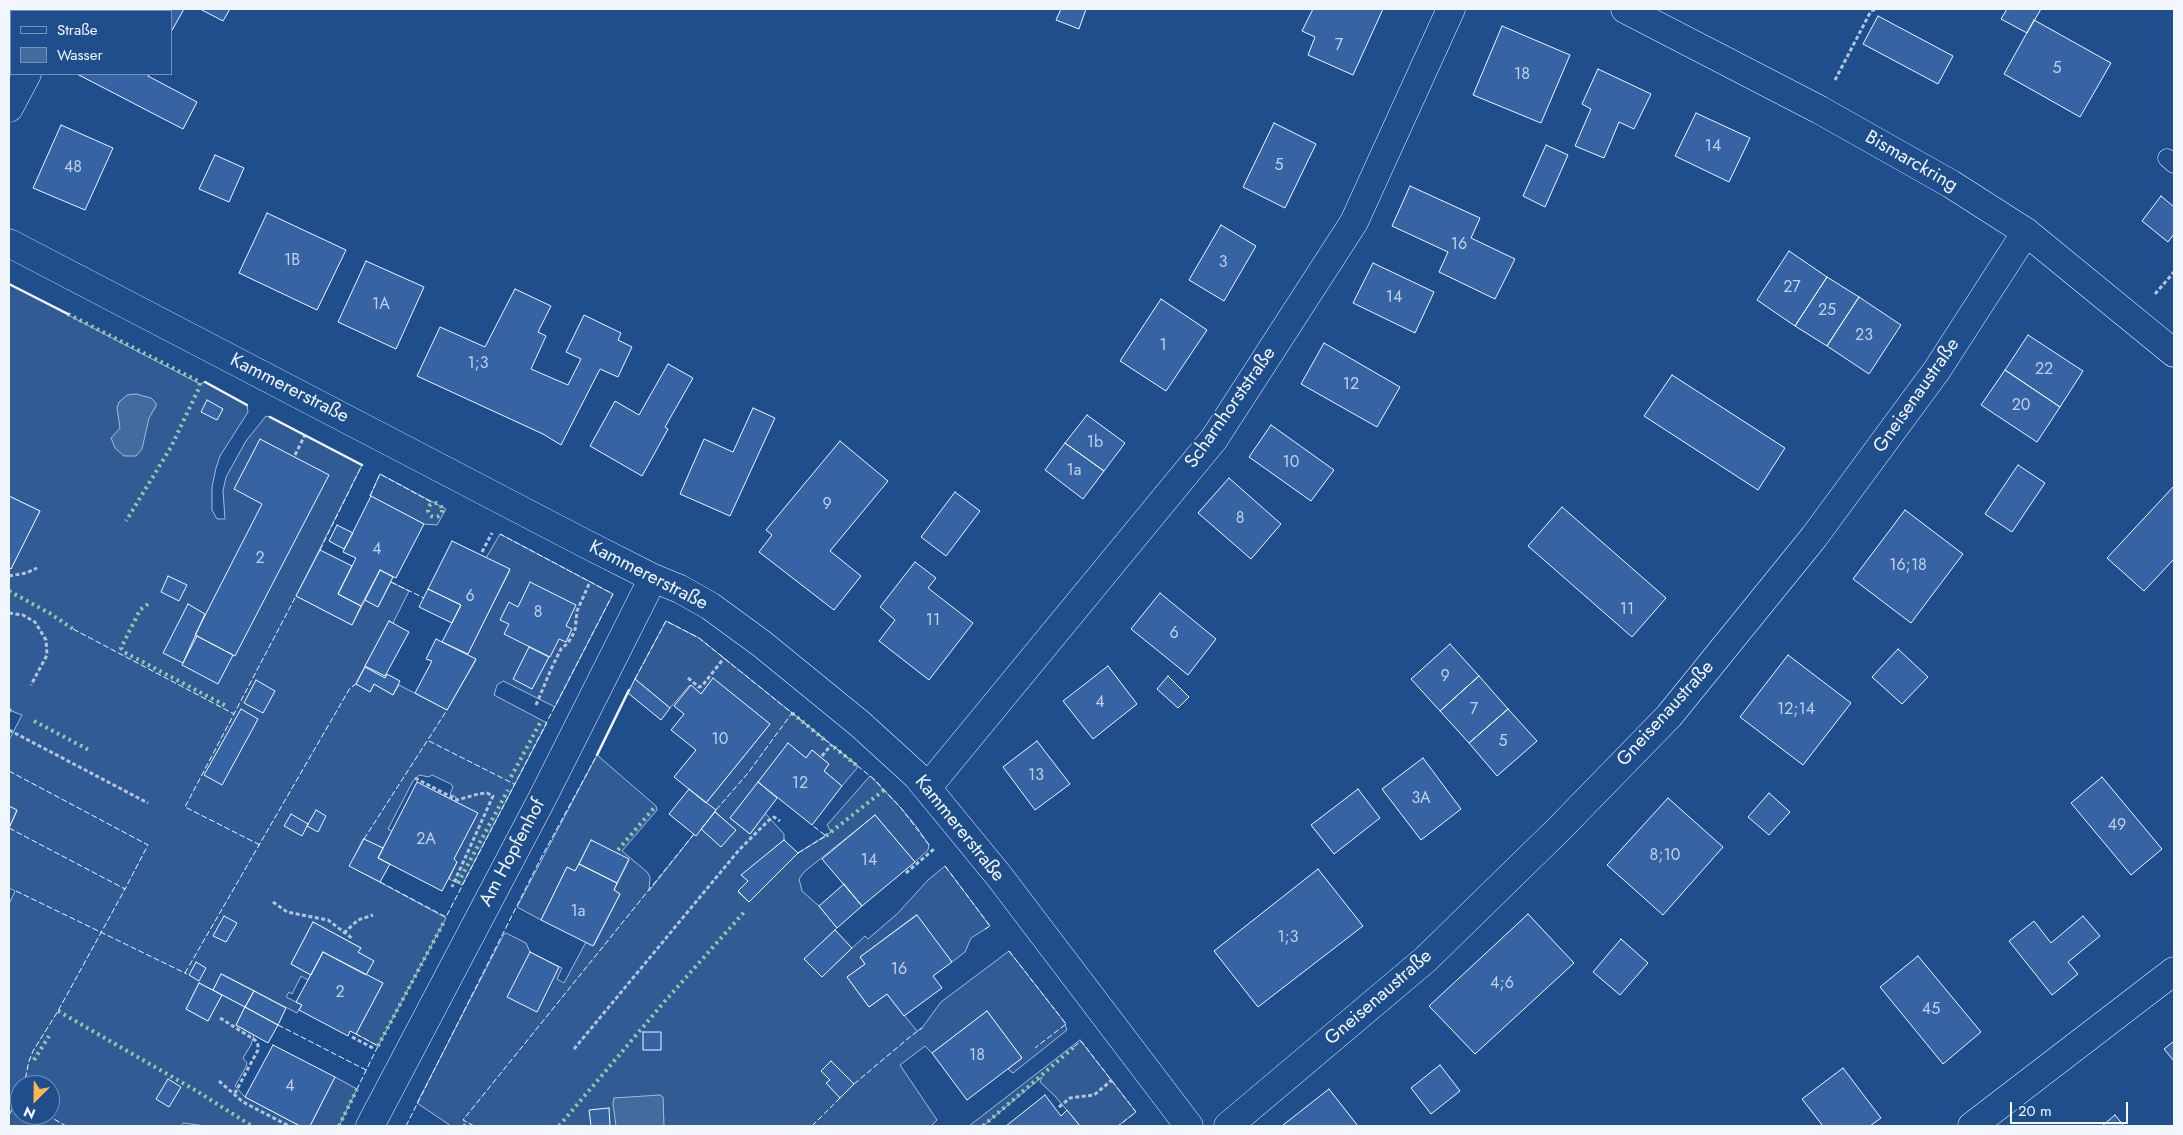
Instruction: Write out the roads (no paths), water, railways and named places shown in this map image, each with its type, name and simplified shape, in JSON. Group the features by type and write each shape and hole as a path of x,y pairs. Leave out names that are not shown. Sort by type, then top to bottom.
{"street":[{"name":"Scharnhorststraße","path":"927,788 1214,439 1354,222 1451,9"},
{"name":"Bismarckring","path":"1624,9 1820,110 1951,184 2026,232 2174,353"},
{"path":"9,108 26,75"},
{"name":"Gneisenaustraße","path":"1228,1126 1426,959 1560,828 1669,716 1814,537 1937,370 2026,232"},
{"name":"Kammererstraße","path":"9,243 653,578 680,589 710,606 762,644 898,758 927,788 999,876 1189,1126"},
{"name":"Am Hopfenhof","path":"370,1126 539,805 653,578"},
{"path":"1972,1126 2174,971"}],"water":[{"path":"136,394 151,398 156,403 156,406 149,418 142,449 136,456 124,456 115,448 111,438 120,428 117,408 119,402 127,395"},
{"path":"660,1095 663,1097 664,1126 616,1126 614,1098"}]}
